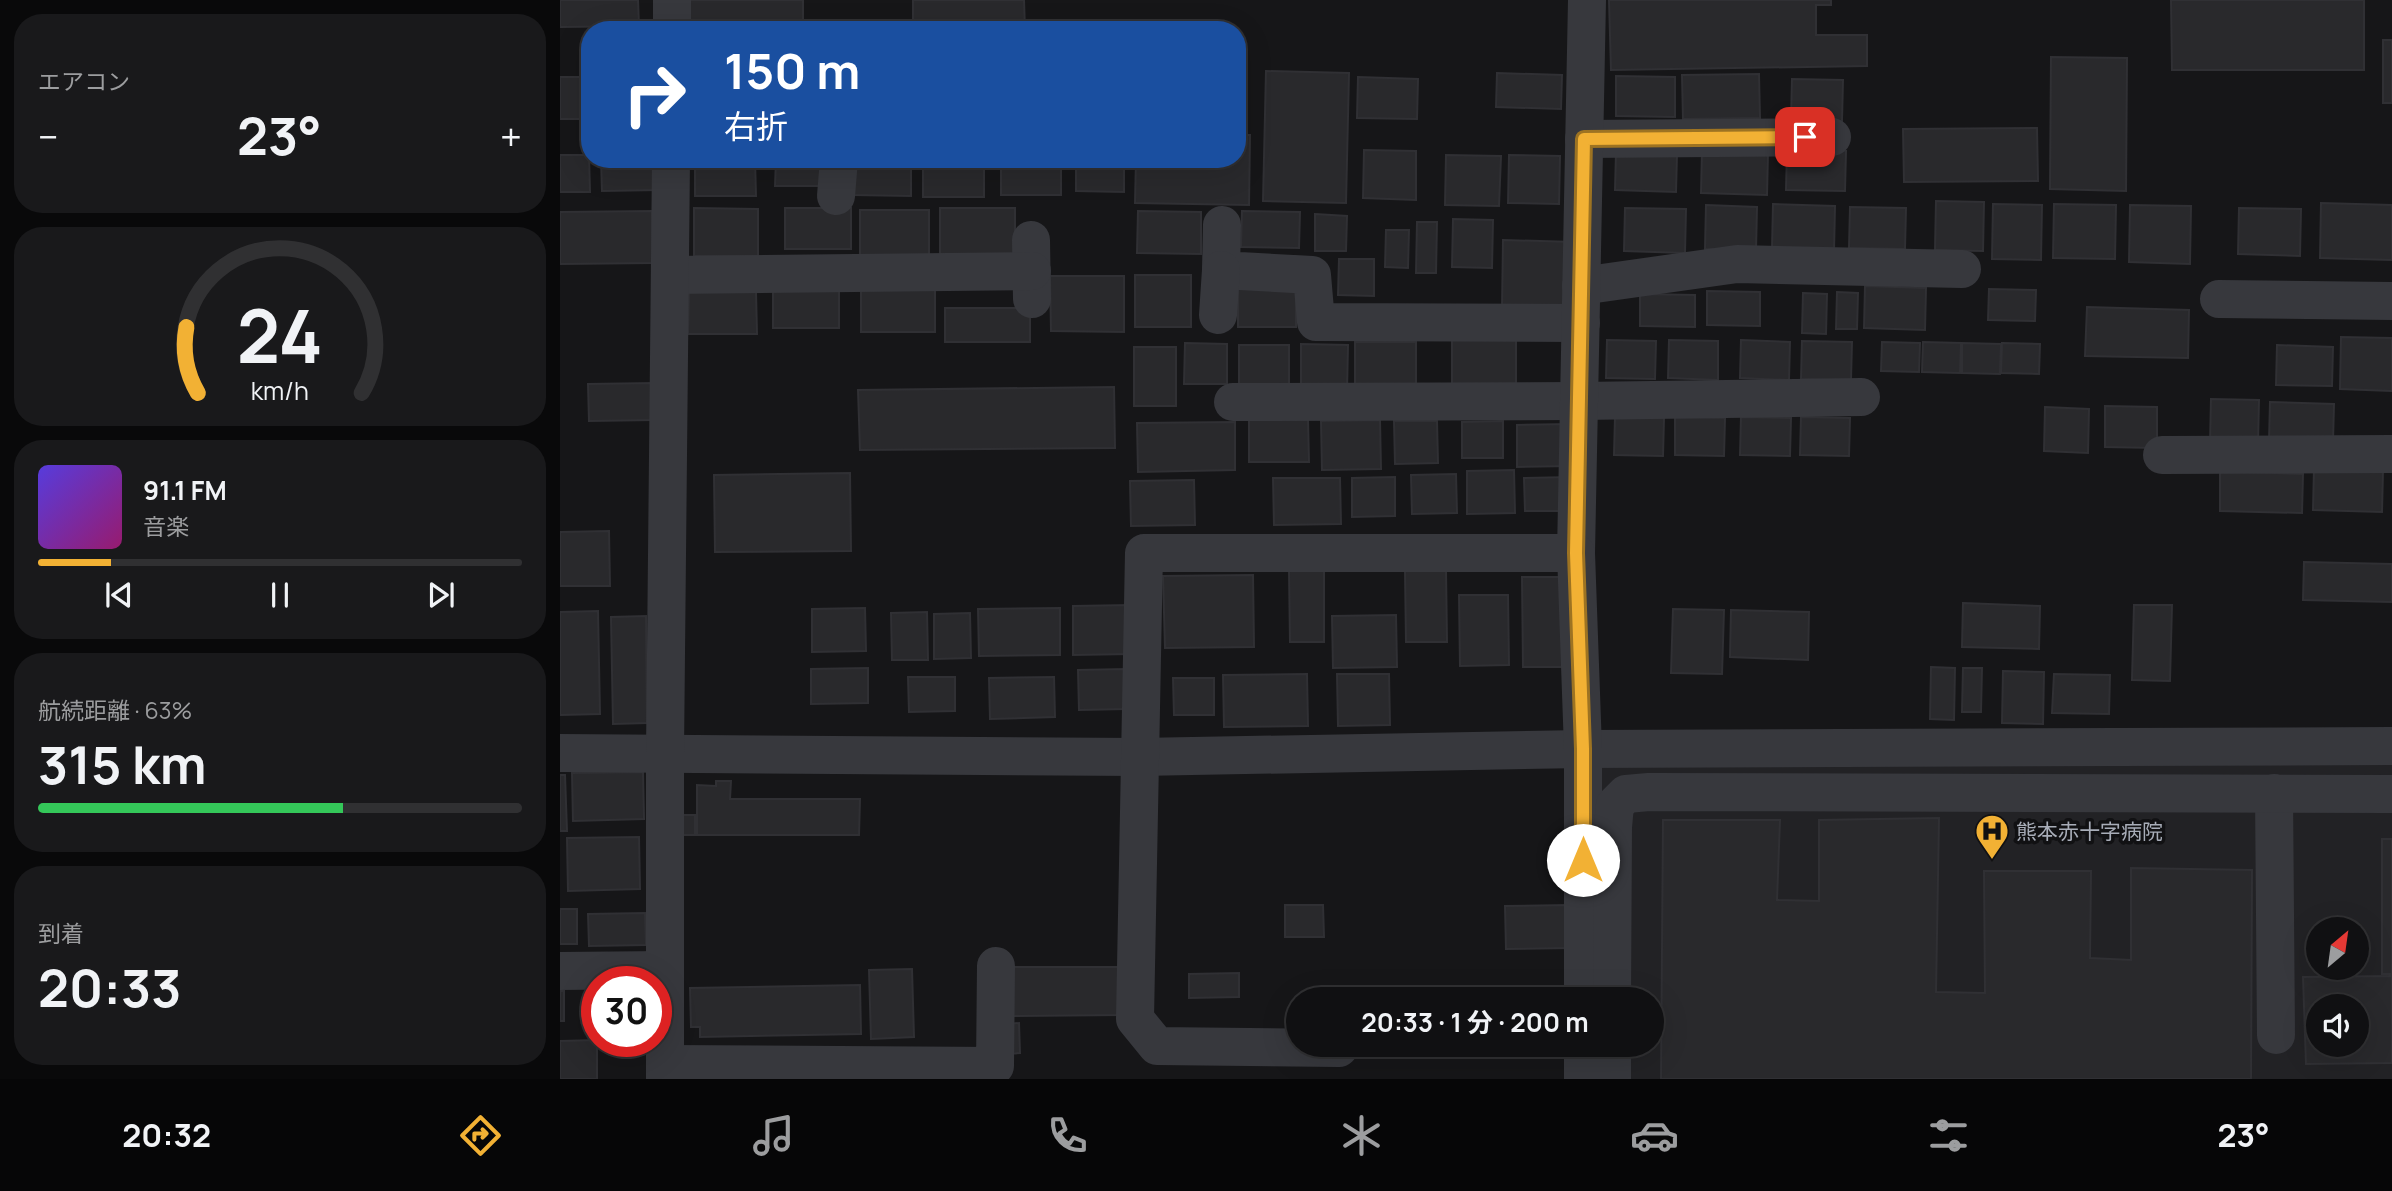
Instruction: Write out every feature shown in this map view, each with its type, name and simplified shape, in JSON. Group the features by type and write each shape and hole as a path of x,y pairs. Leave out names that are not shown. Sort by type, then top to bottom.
{"street":[{"path":"672,0 672,21"},
{"path":"1583,987 1583,749 1576,553 1587,0"},
{"path":"1584,139 1832,136"},
{"path":"665,966 670,168"},
{"path":"1217,315 1222,270 1222,225"},
{"path":"1222,270 1312,275 1316,322 1581,304 1737,264 1962,269"},
{"path":"670,275 1032,270"},
{"path":"2219,299 2392,301"},
{"path":"1233,402 1861,397"},
{"path":"2162,455 2392,454"},
{"path":"1286,1047 1157,1045 1135,1019 1144,553 1576,553"},
{"path":"560,753 1139,757 1583,749 2392,746"},
{"path":"2274,793 2276,1035"},
{"path":"1612,987 1613,827 1615,805 1626,794 2392,794"},
{"path":"665,1072 995,1066 996,966"},
{"path":"560,971 581,971"},
{"path":"1583,1057 1583,1079"},
{"path":"1612,1057 1612,1079"}],"shaded area":[{"name":"熊本赤十字病院","path":"2392,761 2392,1079 1596,1079 1595,1057 1664,1057 1664,987 1595,987 1593,763"}],"building":[{"path":"560,0 638,0 639,21 581,21 581,27 560,27"},
{"path":"688,0 803,0 803,21 688,21"},
{"path":"913,0 1024,0 1025,21 913,21"},
{"path":"1609,0 1831,0 1831,5 1816,5 1816,35 1867,35 1867,66 1611,70"},
{"path":"2171,0 2364,0 2364,70 2172,70"},
{"path":"2383,40 2392,40 2392,103 2383,103"},
{"path":"2051,57 2127,58 2126,191 2050,189"},
{"path":"1266,71 1349,73 1346,203 1263,201"},
{"path":"1497,73 1562,75 1561,109 1496,107"},
{"path":"1759,74 1760,118 1683,119 1682,75"},
{"path":"1616,76 1675,77 1675,117 1616,116"},
{"path":"560,77 581,77 581,119 560,119"},
{"path":"1358,77 1418,79 1417,119 1357,118"},
{"path":"1792,79 1843,80 1842,121 1791,120"},
{"path":"2037,128 2038,181 1904,182 1903,129"},
{"path":"1246,135 1250,135 1249,205 1135,203 1136,168 1246,168"},
{"path":"1787,149 1846,151 1845,191 1786,190"},
{"path":"1364,150 1416,151 1416,200 1363,198"},
{"path":"1702,151 1768,153 1767,195 1701,193"},
{"path":"1616,153 1677,154 1676,192 1615,190"},
{"path":"560,155 581,155 581,168 589,168 590,192 560,192"},
{"path":"1446,155 1501,156 1499,206 1445,205"},
{"path":"1509,155 1560,156 1559,204 1508,203"},
{"path":"601,168 658,168 659,190 602,191"},
{"path":"695,168 755,168 756,196 695,196"},
{"path":"776,168 827,168 827,186 775,186"},
{"path":"854,168 911,168 911,196 853,195"},
{"path":"923,168 984,168 984,197 923,197"},
{"path":"1001,168 1061,168 1061,195 1001,195"},
{"path":"1076,168 1124,168 1124,192 1076,191"},
{"path":"1936,201 1984,202 1983,251 1935,250"},
{"path":"2321,203 2392,205 2392,260 2320,258"},
{"path":"1773,204 1835,206 1834,251 1772,249"},
{"path":"1993,204 2042,205 2041,260 1992,259"},
{"path":"2054,204 2116,205 2115,259 2053,258"},
{"path":"1706,205 1757,207 1756,250 1705,249"},
{"path":"2130,205 2191,206 2190,264 2129,262"},
{"path":"1850,207 1906,208 1905,249 1849,248"},
{"path":"694,208 758,209 758,256 694,256"},
{"path":"785,208 851,208 851,249 785,249"},
{"path":"940,208 1015,208 1015,259 940,258"},
{"path":"1625,208 1686,209 1685,253 1624,251"},
{"path":"2239,208 2301,209 2300,256 2238,254"},
{"path":"860,210 929,210 929,257 860,257"},
{"path":"652,211 653,263 560,264 560,212"},
{"path":"1138,211 1201,212 1201,254 1137,253"},
{"path":"1242,211 1300,212 1299,248 1241,247"},
{"path":"1315,214 1347,216 1346,251 1315,251"},
{"path":"1453,219 1493,220 1492,268 1452,267"},
{"path":"1417,222 1437,222 1436,273 1416,273"},
{"path":"1386,230 1409,230 1408,268 1385,267"},
{"path":"1503,240 1574,242 1572,311 1502,309"},
{"path":"1339,259 1374,259 1374,296 1338,295"},
{"path":"1135,275 1191,275 1191,327 1135,327"},
{"path":"1050,276 1124,276 1124,332 1051,331"},
{"path":"773,284 839,284 839,328 773,328"},
{"path":"1238,286 1296,286 1296,327 1238,327"},
{"path":"1865,286 1926,288 1925,330 1864,328"},
{"path":"861,289 935,289 935,332 861,332"},
{"path":"1989,289 2036,290 2035,321 1988,320"},
{"path":"1707,291 1760,292 1760,326 1707,325"},
{"path":"689,292 756,292 757,334 688,334"},
{"path":"1837,292 1858,293 1857,329 1836,329"},
{"path":"1803,293 1827,294 1826,334 1802,333"},
{"path":"1640,294 1695,295 1695,327 1640,326"},
{"path":"2087,307 2189,310 2188,358 2085,356"},
{"path":"945,308 1030,308 1030,342 945,342"},
{"path":"2341,337 2392,338 2392,391 2340,389"},
{"path":"1452,340 1516,340 1516,386 1452,386"},
{"path":"1607,340 1656,341 1655,379 1606,378"},
{"path":"1669,340 1718,341 1718,380 1668,378"},
{"path":"1741,340 1790,342 1789,380 1740,378"},
{"path":"1802,341 1852,342 1851,380 1801,379"},
{"path":"1355,342 1416,342 1416,390 1355,390"},
{"path":"1882,342 1920,343 1919,372 1881,371"},
{"path":"1923,342 1961,343 1960,373 1922,372"},
{"path":"1185,343 1227,344 1227,384 1184,384"},
{"path":"1962,343 2001,344 2000,374 1962,373"},
{"path":"2002,343 2040,344 2039,374 2001,373"},
{"path":"1301,344 1348,345 1347,391 1301,391"},
{"path":"1239,345 1289,345 1289,392 1239,391"},
{"path":"2277,345 2333,347 2332,386 2276,385"},
{"path":"1134,347 1176,347 1176,406 1134,406"},
{"path":"654,383 654,420 589,421 588,384"},
{"path":"1114,387 1115,448 860,450 858,390"},
{"path":"2211,399 2259,400 2258,444 2210,443"},
{"path":"2270,402 2334,404 2333,442 2269,441"},
{"path":"2105,406 2157,407 2157,448 2105,447"},
{"path":"2045,407 2089,409 2088,453 2044,451"},
{"path":"1615,417 1664,418 1663,456 1614,455"},
{"path":"1675,417 1725,418 1724,456 1675,455"},
{"path":"1741,417 1791,418 1790,456 1740,455"},
{"path":"1801,417 1850,418 1849,456 1800,455"},
{"path":"1308,419 1309,462 1249,462 1249,420"},
{"path":"1380,420 1381,469 1322,470 1321,421"},
{"path":"1394,421 1437,421 1438,463 1395,464"},
{"path":"1503,421 1503,458 1462,458 1462,422"},
{"path":"1235,422 1235,470 1138,472 1137,423"},
{"path":"1570,424 1571,466 1517,467 1517,425"},
{"path":"2314,468 2383,470 2382,512 2313,510"},
{"path":"1514,470 1515,513 1467,514 1467,471"},
{"path":"2220,471 2303,474 2302,513 2220,511"},
{"path":"850,473 851,551 715,552 714,475"},
{"path":"1456,474 1457,513 1412,514 1411,475"},
{"path":"1395,477 1395,516 1352,517 1352,478"},
{"path":"1572,477 1572,511 1525,511 1524,478"},
{"path":"1273,478 1340,478 1341,524 1274,525"},
{"path":"1194,480 1195,525 1131,526 1130,481"},
{"path":"609,531 610,586 560,586 560,532"},
{"path":"2304,562 2392,564 2392,602 2303,600"},
{"path":"1324,569 1324,642 1290,642 1289,570"},
{"path":"1446,570 1447,642 1406,642 1405,571"},
{"path":"1253,575 1254,647 1165,648 1163,576"},
{"path":"1522,577 1568,577 1569,667 1523,667"},
{"path":"1459,595 1508,595 1509,665 1460,666"},
{"path":"1963,603 2040,606 2039,649 1962,647"},
{"path":"1131,605 1131,654 1073,655 1073,606"},
{"path":"2134,605 2172,605 2170,681 2132,680"},
{"path":"865,608 866,651 812,652 812,609"},
{"path":"1060,608 1060,655 979,656 978,609"},
{"path":"1673,609 1724,610 1722,674 1671,673"},
{"path":"1731,610 1809,612 1808,660 1730,657"},
{"path":"598,611 600,714 560,715 560,612"},
{"path":"927,612 928,660 892,660 891,613"},
{"path":"970,613 971,658 934,659 934,614"},
{"path":"1396,615 1397,667 1333,668 1332,616"},
{"path":"646,616 647,723 613,724 611,617"},
{"path":"1931,667 1955,668 1954,720 1930,719"},
{"path":"868,668 868,703 811,704 811,669"},
{"path":"1963,668 1982,668 1981,712 1962,712"},
{"path":"1126,669 1126,709 1079,710 1078,670"},
{"path":"2003,671 2044,672 2043,724 2002,723"},
{"path":"1307,674 1308,726 1224,727 1223,675"},
{"path":"1337,674 1389,674 1390,725 1338,726"},
{"path":"2054,674 2110,675 2109,714 2052,713"},
{"path":"908,677 955,677 955,711 909,712"},
{"path":"1054,677 1055,717 990,719 989,678"},
{"path":"1173,678 1214,678 1214,715 1174,715"},
{"path":"643,772 644,819 573,821 572,773"},
{"path":"560,775 565,775 567,831 560,831"},
{"path":"716,781 731,781 730,799 860,799 859,835 697,835 697,785 716,786"},
{"path":"683,815 695,815 695,835 683,835"},
{"path":"1939,818 1936,992 1985,993 1984,871 2091,871 2090,958 2131,960 2131,868 2252,870 2251,1079 1661,1079 1661,1057 1664,1057 1663,820 1780,820 1777,900 1819,901 1819,820"},
{"path":"639,837 640,889 568,891 567,838"},
{"path":"2382,839 2392,839 2392,974 2382,974"},
{"path":"1285,905 1323,905 1324,937 1285,937"},
{"path":"1569,905 1570,948 1506,949 1505,906"},
{"path":"560,909 577,909 577,944 560,944"},
{"path":"645,913 646,945 589,946 588,914"},
{"path":"1006,967 1121,967 1122,1015 1006,1016"},
{"path":"912,969 914,1037 871,1039 869,970"},
{"path":"1239,973 1239,997 1189,998 1189,974"},
{"path":"2370,976 2392,976 2392,1063 2306,1064 2303,977 2306,977 2306,980 2370,980"},
{"path":"860,985 861,1034 700,1037 700,1027 691,1027 690,988"},
{"path":"560,991 564,991 564,1021 560,1021"},
{"path":"1019,1023 1020,1053 1009,1054 1007,1024"},
{"path":"581,1040 581,1057 597,1057 597,1079 560,1079 560,1041"}],"place":[{"name":"熊本赤十字病院","path":"1992,861"}],"route":[{"path":"1583,860 1583,749 1576,553 1584,139 1805,137"}]}
